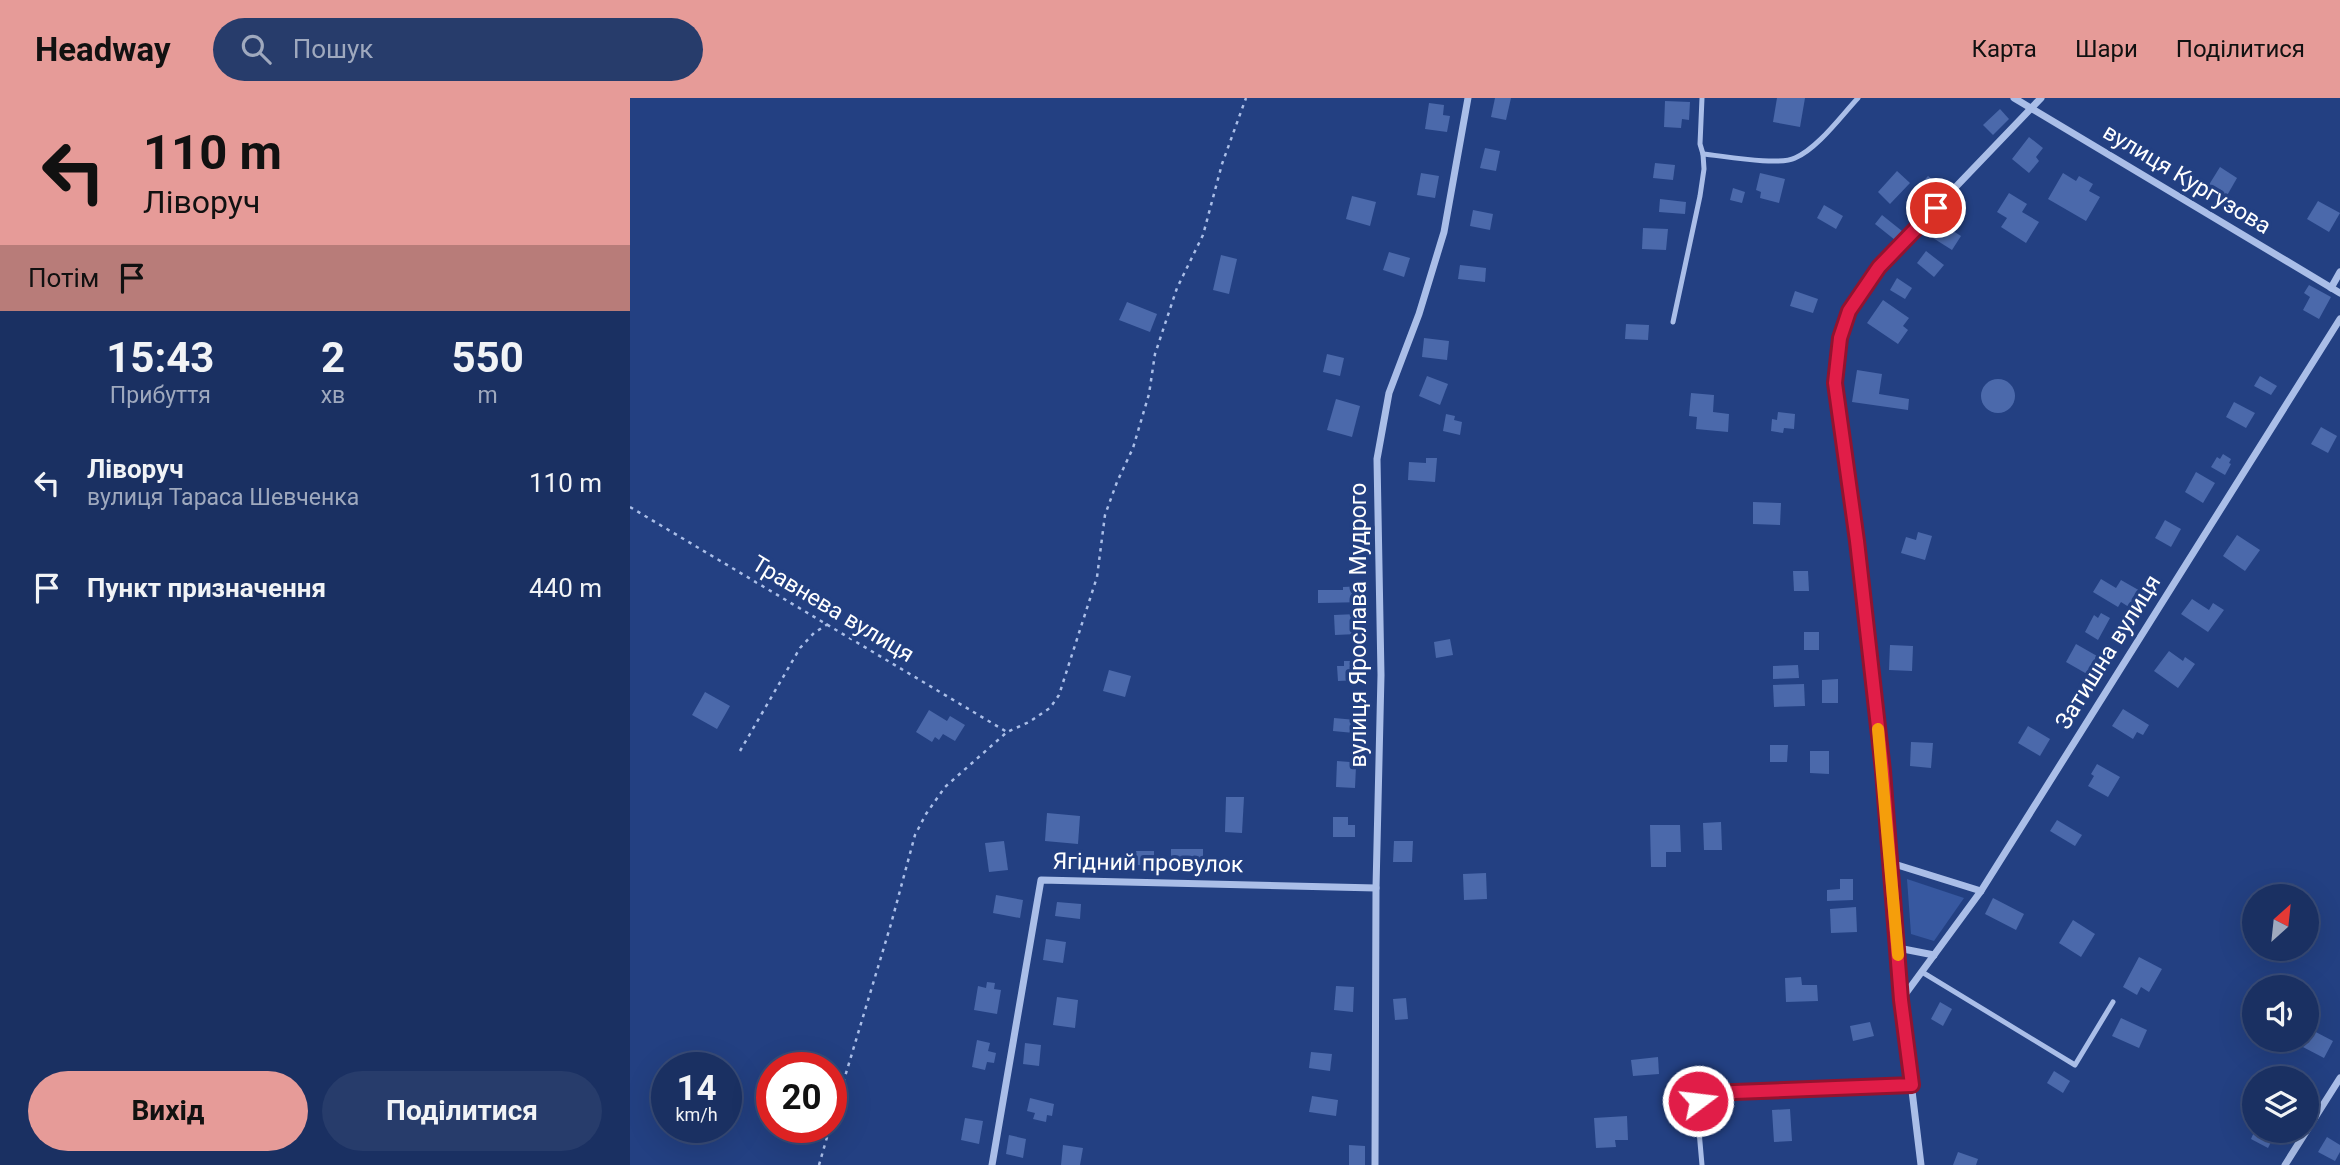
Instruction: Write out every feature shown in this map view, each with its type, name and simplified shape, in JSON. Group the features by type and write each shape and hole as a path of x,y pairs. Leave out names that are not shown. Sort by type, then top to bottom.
{"street":[{"name":"вулиця Ярослава Мудрого","path":"1375,1165 1376,888 1381,676 1377,459 1389,393 1419,314 1444,232 1468,98"},
{"name":"вулиця Кургузова","path":"2014,98 2340,293"},
{"path":"1920,1164 1901,1000 1883,771 1857,541 1835,383 1840,338 1849,311 1879,267 2041,98"},
{"path":"2331,288 2340,272"},
{"name":"Затишна вулиця","path":"1901,1000 1981,891 2340,319"},
{"path":"1891,863 1981,891"},
{"name":"Ягідний провулок","path":"992,1165 1041,880 1376,888"},
{"path":"1898,947 1934,955"},
{"path":"2285,1165 2340,1078"}],"lane":[{"path":"1673,322 1700,196 1703,154 1700,145 1702,98"},
{"path":"1703,154 1773,161 1793,160 1808,151 1858,98"},
{"path":"1922,972 2075,1065 2113,1002"},
{"path":"1702,1165 1697,1108 1702,1095 1912,1085"}],"path":[{"path":"847,1072 915,835 926,814 945,788 1007,732 1050,708 1059,695 1097,577 1105,515 1133,448 1145,408 1155,354 1177,288 1203,234 1246,98"},
{"name":"Травнева вулиця","path":"630,507 1007,732"},
{"path":"740,751 800,648 814,633 828,624"},
{"path":"818,1165 825,1143"}],"shaded area":[{"path":"1907,879 1964,898 1934,941 1911,934"}],"building":[{"path":"1495,98 1511,98 1506,120 1491,117"},
{"path":"1777,98 1805,98 1800,127 1773,122"},
{"path":"1665,101 1690,102 1689,120 1682,119 1681,128 1664,127"},
{"path":"1429,103 1444,105 1443,115 1450,116 1447,132 1425,129"},
{"path":"2000,109 2009,119 1993,135 1983,125"},
{"path":"2029,137 2043,148 2036,157 2039,161 2029,173 2012,159"},
{"path":"1485,148 1500,151 1496,171 1480,168"},
{"path":"1655,163 1675,165 1673,180 1653,178"},
{"path":"2220,167 2237,178 2225,199 2207,188"},
{"path":"1897,171 1910,183 1890,204 1878,192"},
{"path":"1421,173 1439,176 1435,198 1417,195"},
{"path":"1760,173 1785,179 1779,203 1760,198 1761,192 1756,190"},
{"path":"2063,173 2076,181 2079,176 2093,184 2089,191 2100,197 2086,221 2048,199"},
{"path":"1928,176 1942,188 1934,196 1921,184"},
{"path":"1733,188 1745,192 1742,203 1730,200"},
{"path":"2009,193 2027,204 2022,212 2039,222 2026,243 2001,227 2007,218 1997,212"},
{"path":"1352,196 1376,202 1370,226 1346,219"},
{"path":"1660,199 1686,202 1685,214 1659,212"},
{"path":"2318,201 2340,213 2329,232 2307,219"},
{"path":"1824,205 1843,216 1836,229 1817,218"},
{"path":"1473,210 1493,214 1490,230 1470,226"},
{"path":"1882,215 1902,231 1895,240 1875,224"},
{"path":"1942,224 1961,236 1952,250 1933,238"},
{"path":"1643,228 1668,229 1666,250 1642,249"},
{"path":"1926,251 1944,265 1934,277 1917,263"},
{"path":"1389,252 1410,258 1404,277 1383,270"},
{"path":"1221,255 1237,259 1229,294 1213,290"},
{"path":"1460,265 1486,268 1485,282 1458,279"},
{"path":"1897,278 1912,288 1905,299 1890,290"},
{"path":"2309,285 2331,297 2319,319 2303,310 2310,297 2304,293"},
{"path":"1795,291 1818,299 1813,313 1790,306"},
{"path":"1883,300 1909,318 1903,326 1908,330 1898,344 1867,323"},
{"path":"1127,302 1157,314 1150,332 1119,320"},
{"path":"1626,324 1649,325 1648,340 1625,339"},
{"path":"1424,338 1449,341 1447,360 1422,357"},
{"path":"1327,354 1344,358 1340,376 1323,372"},
{"path":"1857,370 1882,374 1879,394 1909,399 1908,410 1852,402"},
{"path":"1427,376 1448,384 1440,405 1419,396"},
{"path":"2260,376 2277,386 2271,395 2254,386"},
{"path":"1998,379 2010,384 2015,396 2010,408 1998,413 1986,408 1981,396 1986,384"},
{"path":"1691,393 1714,395 1713,412 1729,414 1728,432 1696,429 1697,417 1689,416"},
{"path":"1336,399 1360,406 1352,437 1327,430"},
{"path":"2234,402 2255,413 2246,428 2226,417"},
{"path":"1778,412 1795,414 1794,429 1784,428 1783,433 1771,431 1772,419 1777,420"},
{"path":"1446,414 1455,416 1454,420 1462,422 1460,435 1443,431"},
{"path":"2321,427 2337,436 2328,453 2311,444"},
{"path":"2223,454 2231,459 2225,475 2211,467 2217,457 2220,459"},
{"path":"1426,458 1437,458 1435,482 1408,480 1409,462 1426,463"},
{"path":"2196,472 2215,483 2203,503 2185,492"},
{"path":"1753,502 1781,503 1780,525 1753,524"},
{"path":"2165,520 2181,529 2171,547 2155,538"},
{"path":"1918,532 1932,536 1925,560 1901,553 1906,537 1916,540"},
{"path":"2237,535 2260,550 2245,571 2223,556"},
{"path":"1793,571 1808,571 1809,591 1794,591"},
{"path":"2101,579 2116,588 2121,580 2142,592 2132,609 2121,602 2118,607 2093,592"},
{"path":"1366,586 1366,602 1318,603 1318,590"},
{"path":"2192,599 2209,610 2213,603 2224,610 2208,632 2181,614"},
{"path":"2101,613 2110,618 2098,640 2085,632 2094,615 2098,618"},
{"path":"1357,614 1357,634 1335,635 1334,615"},
{"path":"1804,632 1819,632 1819,650 1804,650"},
{"path":"1450,639 1453,655 1436,658 1434,642"},
{"path":"2076,644 2097,656 2087,674 2066,662"},
{"path":"1890,645 1913,646 1912,671 1889,670"},
{"path":"2169,651 2183,661 2185,657 2195,664 2178,688 2154,671"},
{"path":"1344,661 1359,661 1360,680 1338,681 1337,666 1344,666"},
{"path":"1798,665 1799,678 1773,679 1773,666"},
{"path":"1109,670 1131,676 1125,697 1103,691"},
{"path":"1838,679 1838,703 1822,703 1822,680"},
{"path":"1804,684 1805,706 1774,707 1773,685"},
{"path":"705,692 730,706 717,729 692,715"},
{"path":"2123,709 2149,725 2143,735 2137,732 2133,739 2112,726"},
{"path":"929,710 947,721 950,716 965,725 955,741 943,734 939,740 935,737 932,742 916,732"},
{"path":"1334,718 1356,720 1354,733 1333,731"},
{"path":"2028,726 2050,739 2040,756 2018,743"},
{"path":"1911,742 1933,743 1931,768 1910,766"},
{"path":"1770,745 1788,745 1787,762 1770,762"},
{"path":"1810,751 1829,751 1829,774 1810,773"},
{"path":"1337,761 1350,762 1350,766 1356,766 1355,788 1336,787"},
{"path":"2097,764 2120,777 2108,797 2088,786"},
{"path":"1226,797 1244,797 1242,833 1225,832"},
{"path":"1047,813 1080,816 1078,844 1045,841"},
{"path":"1333,817 1348,817 1348,825 1355,825 1355,837 1333,837"},
{"path":"2057,820 2082,835 2075,846 2050,831"},
{"path":"1721,822 1722,850 1704,850 1703,823"},
{"path":"1650,825 1680,825 1681,852 1666,852 1666,867 1651,867"},
{"path":"1004,841 1008,870 989,872 985,843"},
{"path":"1394,841 1413,841 1412,862 1393,862"},
{"path":"1171,849 1203,849 1203,865 1171,865"},
{"path":"1131,851 1154,851 1154,865 1130,865"},
{"path":"1486,873 1487,899 1464,900 1463,874"},
{"path":"1840,879 1853,879 1853,900 1827,901 1827,890 1840,889"},
{"path":"996,895 1023,900 1020,918 993,913"},
{"path":"1993,898 2024,914 2016,930 1985,914"},
{"path":"1057,902 1081,904 1080,919 1055,916"},
{"path":"1856,907 1857,932 1831,933 1830,909"},
{"path":"2073,920 2095,934 2081,957 2059,943"},
{"path":"1046,939 1066,942 1063,963 1043,960"},
{"path":"2139,957 2162,969 2149,992 2141,987 2137,995 2123,987"},
{"path":"1801,977 1802,985 1817,985 1818,1001 1786,1002 1785,978"},
{"path":"987,982 995,983 994,989 1001,990 997,1014 974,1010 978,986 986,988"},
{"path":"1336,986 1354,987 1353,1012 1334,1010"},
{"path":"1057,997 1078,1000 1075,1028 1053,1025"},
{"path":"1406,998 1408,1019 1395,1020 1393,999"},
{"path":"1940,1002 1952,1009 1943,1026 1931,1019"},
{"path":"2121,1018 2147,1030 2139,1048 2112,1036"},
{"path":"1870,1022 1874,1036 1853,1041 1850,1026"},
{"path":"2319,1034 2333,1041 2324,1058 2312,1052 2319,1052"},
{"path":"977,1040 990,1043 988,1051 996,1053 994,1063 987,1062 985,1070 972,1067"},
{"path":"1025,1043 1041,1045 1039,1066 1023,1064"},
{"path":"1311,1052 1332,1054 1330,1071 1309,1068"},
{"path":"1658,1057 1659,1074 1633,1076 1631,1060"},
{"path":"2054,1071 2070,1081 2063,1093 2047,1083"},
{"path":"1312,1096 1338,1100 1336,1116 1309,1112"},
{"path":"1030,1098 1054,1104 1052,1116 1047,1115 1046,1122 1033,1119 1035,1113 1027,1111"},
{"path":"1790,1109 1792,1141 1774,1142 1772,1110"},
{"path":"1627,1116 1628,1140 1615,1140 1616,1147 1596,1148 1594,1118"},
{"path":"965,1118 983,1121 979,1144 961,1140"},
{"path":"1009,1135 1026,1139 1023,1158 1006,1154"},
{"path":"2327,1137 2340,1145 2335,1161 2318,1152"},
{"path":"1063,1145 1083,1148 1080,1165 1061,1165"},
{"path":"1349,1145 1365,1146 1365,1165 1349,1165"},
{"path":"1958,1152 1978,1159 1976,1165 1953,1165"}],"slow traffic":[{"path":"1878,729 1898,955"}],"route":[{"path":"1698,1101 1702,1095 1708,1093 1912,1085 1901,1000 1883,771 1857,541 1835,383 1840,338 1849,311 1879,267 1936,208"}]}
